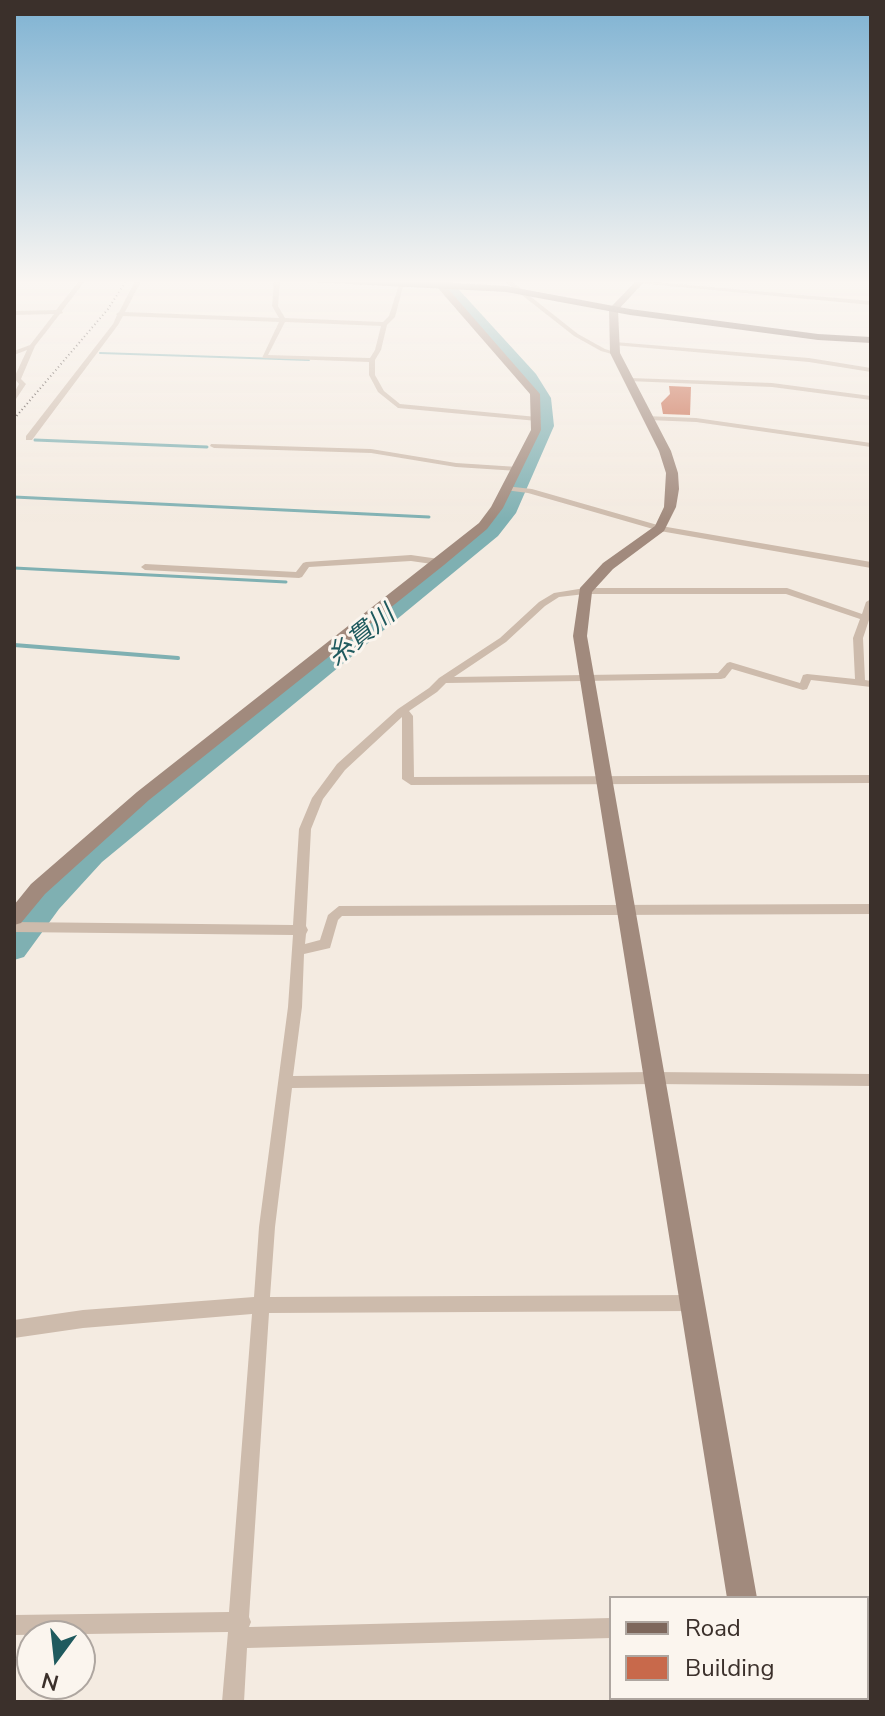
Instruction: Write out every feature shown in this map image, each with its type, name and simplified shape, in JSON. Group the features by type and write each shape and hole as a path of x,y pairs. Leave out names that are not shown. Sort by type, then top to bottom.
{"street":[{"path":"14,398 23,384 17,379 25,361"},
{"path":"29,438 88,361"},
{"path":"372,361 374,382 398,406 537,419"},
{"path":"302,930 38,927 16,924 38,889 143,796 483,526 510,489 536,430 533,389 507,361"},
{"path":"621,361 672,473 670,507 660,528 608,566 585,591 580,636 742,1596"},
{"path":"816,361 871,370"},
{"path":"630,380 772,385 871,398"},
{"path":"648,418 696,420 871,445"},
{"path":"214,446 371,451 456,465 518,469"},
{"path":"510,489 660,528 871,565"},
{"path":"145,567 299,575 306,565 411,558 439,562"},
{"path":"233,1702 267,1227 301,950 305,829 311,810 341,767 402,711 503,640 542,604 557,595 585,591 787,591 865,618"},
{"path":"443,680 721,676 730,665 803,687 807,677 865,683 858,638 871,602"},
{"path":"402,711 408,716 408,779 411,781 871,779"},
{"path":"301,950 325,944 332,918 339,911 871,909"},
{"path":"284,1082 654,1078 871,1080"},
{"path":"14,1329 83,1319 261,1305 693,1303"},
{"path":"14,1625 240,1630 609,1628"}],"building":[{"path":"669,386 691,387 690,415 663,414 661,403 670,394"}],"waterway":[{"name":"糸貫川","path":"14,949 49,902 93,855 492,532 507,513 546,426 543,398 531,377 517,361"},
{"path":"35,440 207,447"},
{"path":"14,497 429,517"},
{"path":"14,568 286,582"},
{"path":"14,645 178,658"}],"railway":[{"path":"14,419 63,361"}]}
